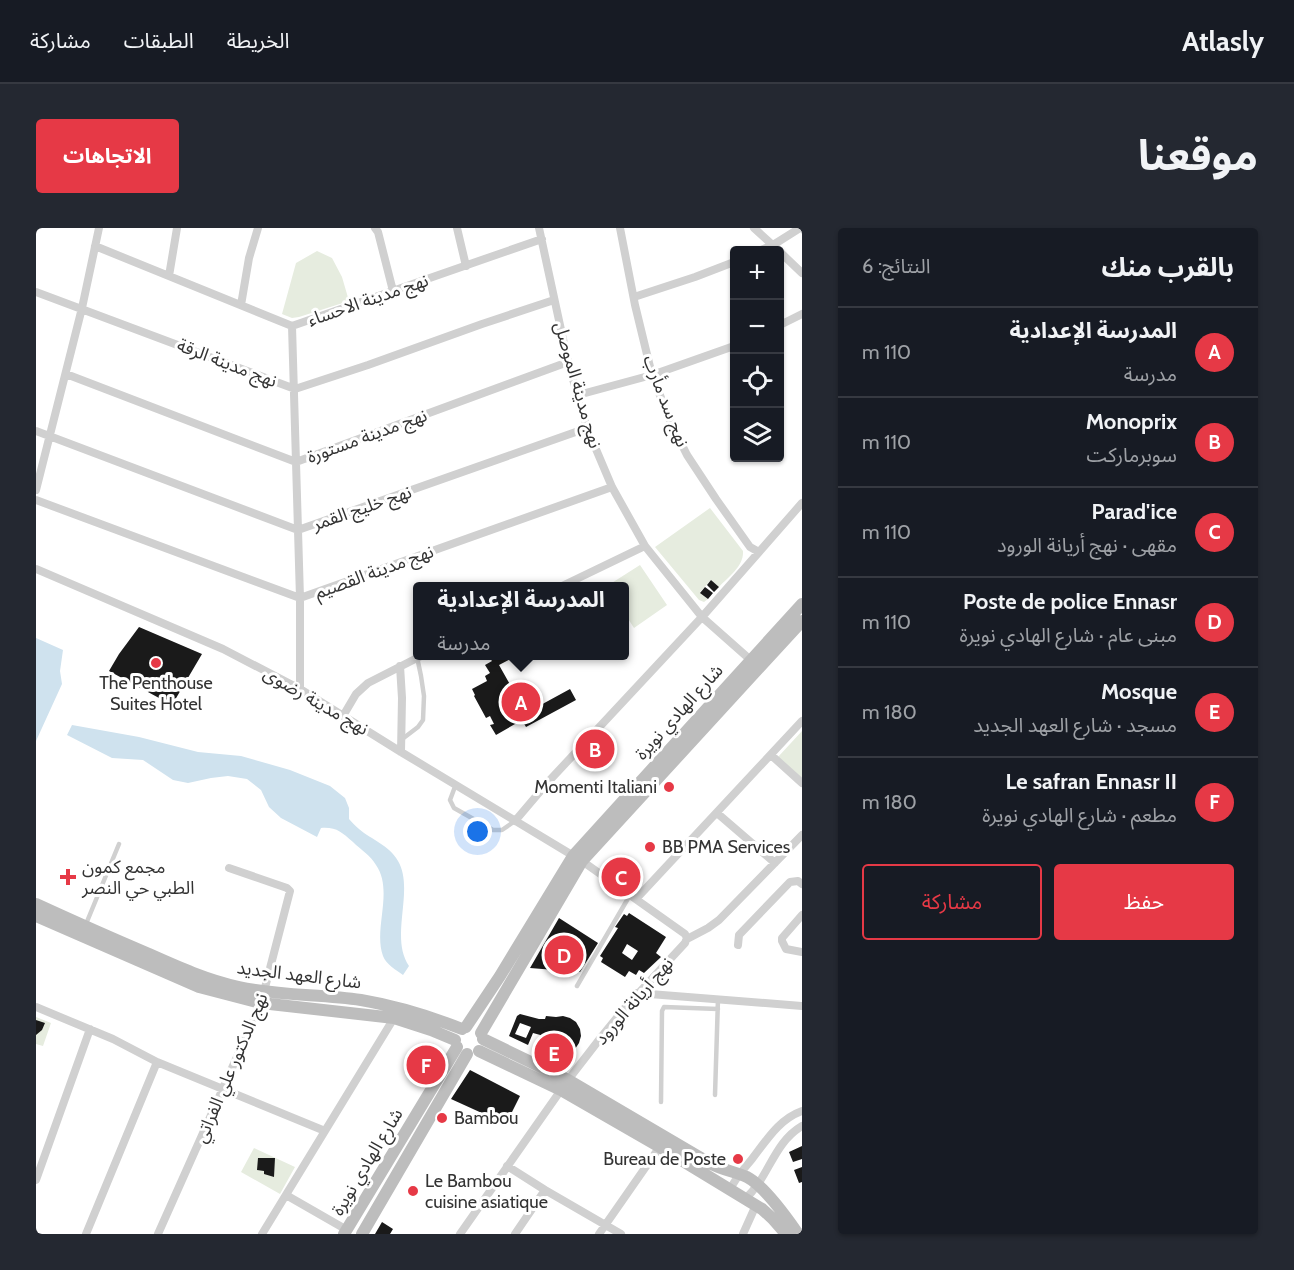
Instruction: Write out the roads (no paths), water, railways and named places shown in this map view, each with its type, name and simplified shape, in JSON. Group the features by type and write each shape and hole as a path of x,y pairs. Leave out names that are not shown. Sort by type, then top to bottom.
{"main road":[{"name":"شارع الهادي نويرة","path":"470,1044 457,1034 464,1028 500,976 577,858 755,664 802,604"},
{"name":"شارع الهادي نويرة","path":"755,664 802,621"},
{"name":"شارع الهادي نويرة","path":"345,1232 513,979 577,858"},
{"name":"شارع العهد الجديد","path":"36,904 197,975 263,997 361,1000 397,1008 464,1028 476,1029 470,1044"},
{"name":"شارع العهد الجديد","path":"36,916 199,987 394,1018 470,1044 565,1085 663,1142 730,1190 751,1202 773,1219 786,1234"},
{"name":"شارع الهادي نويرة","path":"362,1234 470,1044"},
{"name":"شارع العهد الجديد","path":"663,1142 726,1171 749,1178 758,1185 798,1234"}],"street":[{"path":"36,490 82,308 99,228"},
{"path":"169,276 177,228"},
{"path":"241,305 249,258 258,228"},
{"path":"375,228 393,291"},
{"path":"457,228 466,266"},
{"name":"نهج مدينة الموصل","path":"539,228 568,362 587,428 612,487 645,546 702,617 755,664"},
{"name":"نهج سد مأرب","path":"620,228 652,375 671,423 698,473 750,547 759,552"},
{"path":"754,228 774,246"},
{"path":"780,246 800,228"},
{"name":"نهج مدينة الاحساء","path":"95,246 292,326 542,239"},
{"path":"784,256 802,273"},
{"path":"634,297 730,264"},
{"name":"نهج مدينة الرقة","path":"36,292 295,390 554,300"},
{"path":"784,323 802,314"},
{"path":"292,326 300,598 300,689"},
{"path":"578,394 652,375 730,348"},
{"name":"نهج مدينة مستورة","path":"66,374 296,462 568,362"},
{"name":"نهج خليج القمر","path":"36,431 298,530 587,428"},
{"name":"نهج مدينة القصيم","path":"36,500 300,598 612,487"},
{"path":"515,821 702,617 802,503"},
{"path":"570,582 645,546"},
{"name":"نهج مدينة رضوى","path":"36,569 223,649 300,689 577,858"},
{"path":"343,716 356,694 368,683 413,659"},
{"path":"400,666 401,752"},
{"path":"633,897 717,813 802,721"},
{"path":"771,755 802,783"},
{"path":"717,813 775,863"},
{"path":"687,939 719,920 802,835"},
{"name":"نهج أريانة الورود","path":"459,1234 609,1027 687,939 682,930 577,858"},
{"name":"نهج الدكتور علي الفراتي","path":"158,1234 263,997 290,891 229,868"},
{"path":"738,945 740,935 790,882 798,881 802,884"},
{"path":"802,915 783,936 782,941 784,947 789,951 802,952"},
{"path":"637,993 718,1004 802,1006"},
{"path":"36,1007 113,1039 157,1062 325,1131"},
{"path":"262,1234 394,1018"},
{"path":"36,1180 90,1029"},
{"path":"86,1234 157,1062"},
{"path":"730,1190 739,1174 778,1127 794,1114 802,1111"},
{"path":"743,1234 758,1185 782,1143 802,1126"},
{"path":"599,1234 663,1142"},
{"path":"507,1166 621,1234"},
{"path":"515,1234 545,1190"},
{"path":"286,1195 345,1232"}],"lane":[{"path":"401,740 418,727 423,720 424,696 419,660"},
{"path":"456,784 450,800 454,808 493,830 502,830 515,821"},
{"path":"85,926 119,844"},
{"path":"577,986 633,897"},
{"path":"500,976 513,979"},
{"path":"661,1102 662,1011 664,1007 718,1004 715,1095"}],"water":[{"path":"36,638 63,650 60,671 62,684 36,741"},
{"path":"72,725 139,737 198,752 241,756 290,770 330,786 345,798 349,808 349,819 394,855 403,873 401,941 403,954 409,966 403,975 391,967 383,956 380,934 383,898 381,875 371,859 345,835 335,829 321,828 317,837 281,818 269,807 261,790 247,779 228,776 188,783 173,780 143,760 112,758 67,735"}],"place":[{"name":"The Penthouse Suites Hotel","path":"156,663"},
{"name":"المدرسة الإعدادية","path":"521,702"},
{"name":"Monoprix","path":"595,749"},
{"name":"Momenti Italiani","path":"669,787"},
{"name":"BB PMA Services","path":"650,847"},
{"name":"مجمع كمون الطبي حي النصر","path":"68,877"},
{"name":"Parad'ice","path":"621,877"},
{"name":"Poste de police Ennasr","path":"564,955"},
{"name":"Mosque","path":"554,1053"},
{"name":"Le safran Ennasr II","path":"426,1065"},
{"name":"Bambou","path":"442,1118"},
{"name":"Bureau de Poste","path":"738,1159"},
{"name":"Le Bambou cuisine asiatique","path":"413,1191"}]}
